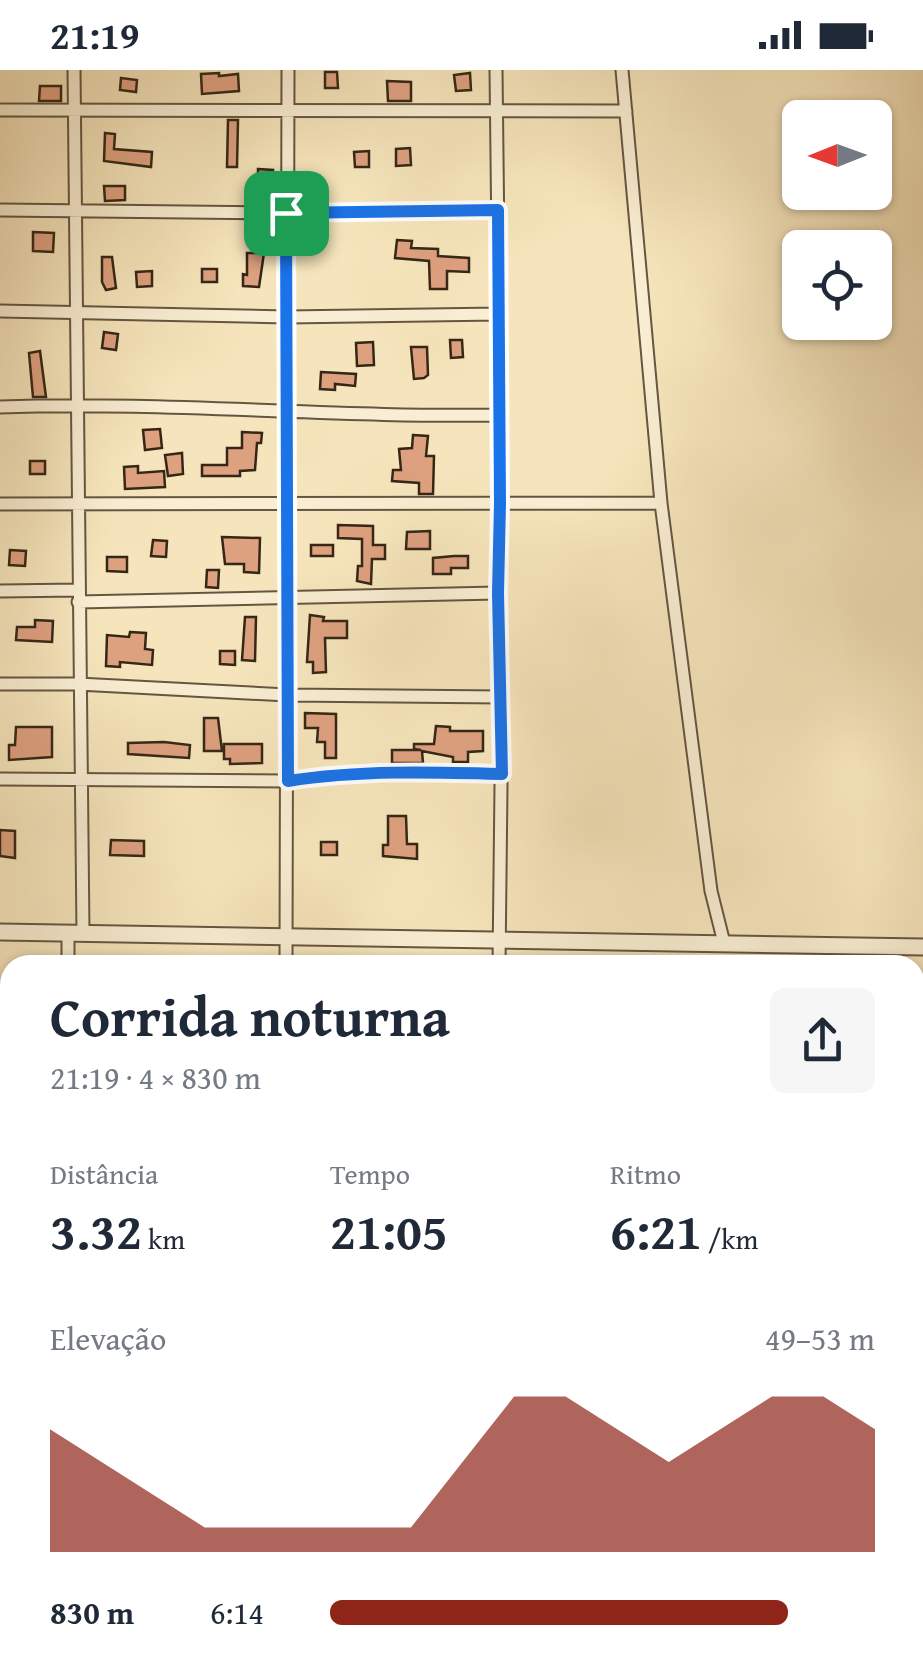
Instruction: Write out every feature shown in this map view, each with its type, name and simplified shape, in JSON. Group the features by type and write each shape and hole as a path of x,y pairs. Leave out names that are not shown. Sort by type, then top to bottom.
{"street":[{"path":"70,955 76,933 79,781 74,70"},
{"path":"286,955 288,70"},
{"path":"496,70 498,593 502,697 499,955"},
{"path":"622,70 662,503 710,891 724,942"},
{"path":"0,110 626,111"},
{"path":"0,210 498,210"},
{"path":"0,311 287,316 498,314"},
{"path":"0,407 76,404 500,415"},
{"path":"0,504 662,503"},
{"path":"0,591 78,596 285,597 498,593"},
{"path":"0,684 288,695 502,697"},
{"path":"0,778 288,781 410,774 502,774"},
{"path":"0,932 923,947"}],"building":[{"path":"325,72 337,72 338,88 325,88"},
{"path":"470,73 471,90 456,91 454,75"},
{"path":"201,74 238,74 239,91 202,94"},
{"path":"121,78 137,80 136,92 120,90"},
{"path":"387,81 411,82 411,101 388,101"},
{"path":"40,86 61,86 61,101 39,101"},
{"path":"228,120 238,120 237,167 227,167"},
{"path":"105,133 115,134 114,149 152,152 151,167 104,161"},
{"path":"410,148 411,165 396,166 396,149"},
{"path":"369,151 369,167 355,167 354,152"},
{"path":"258,169 273,170 273,184 258,184"},
{"path":"104,186 125,186 125,200 105,201"},
{"path":"33,232 54,233 53,252 33,251"},
{"path":"397,240 412,241 411,248 438,249 438,256 469,258 469,272 447,271 447,289 430,289 429,261 395,258"},
{"path":"247,253 264,253 259,287 243,286"},
{"path":"102,257 112,257 116,288 106,290 102,282"},
{"path":"202,269 217,269 217,282 202,282"},
{"path":"152,271 152,286 137,287 136,272"},
{"path":"104,332 118,334 116,350 102,348"},
{"path":"450,340 462,340 463,357 451,358"},
{"path":"373,342 374,365 357,366 356,343"},
{"path":"411,347 427,347 428,375 424,378 414,379"},
{"path":"40,351 46,397 33,397 29,353"},
{"path":"321,372 356,374 355,386 335,384 335,390 320,389"},
{"path":"160,429 162,448 145,450 143,430"},
{"path":"242,432 262,433 261,443 257,443 255,470 240,471 240,476 202,476 202,465 227,465 227,448 242,448"},
{"path":"413,435 428,436 426,456 434,456 433,494 419,494 419,483 392,481 393,470 401,470 399,449 412,448"},
{"path":"182,453 183,474 168,476 165,455"},
{"path":"30,461 45,461 45,474 30,474"},
{"path":"138,466 138,473 164,471 165,487 125,489 124,467"},
{"path":"338,525 373,526 373,545 385,545 385,559 372,559 371,584 357,581 358,566 362,566 362,539 338,538"},
{"path":"430,531 430,549 406,549 407,532"},
{"path":"222,537 260,538 259,573 244,572 244,564 225,564"},
{"path":"153,540 167,541 166,557 151,556"},
{"path":"311,545 333,545 333,556 311,556"},
{"path":"10,550 26,551 25,566 9,565"},
{"path":"468,556 468,568 451,568 451,574 433,574 433,558"},
{"path":"107,557 127,557 127,572 107,571"},
{"path":"207,570 219,570 218,588 206,587"},
{"path":"310,615 324,617 323,621 347,621 347,638 325,638 326,672 313,673 313,662 307,662"},
{"path":"245,617 256,617 255,661 242,660"},
{"path":"35,620 53,621 52,642 16,640 17,627 35,627"},
{"path":"130,632 146,633 145,649 153,650 152,665 120,662 120,667 106,666 107,635 129,637"},
{"path":"220,651 235,651 235,665 220,664"},
{"path":"305,713 336,714 336,758 325,758 325,742 317,742 318,728 305,728"},
{"path":"204,718 218,718 222,751 204,751"},
{"path":"436,726 450,727 450,731 483,731 483,751 468,752 468,762 453,762 453,757 422,751 423,763 392,763 392,750 421,750 414,749 414,744 434,744"},
{"path":"16,727 52,727 52,757 9,760 9,745 15,745"},
{"path":"128,743 190,745 189,758 128,754"},
{"path":"224,744 262,744 262,763 230,764 230,759 224,759"},
{"path":"388,816 406,816 407,844 417,844 417,859 383,856 383,845 388,845"},
{"path":"0,830 15,831 15,858 0,856"},
{"path":"111,840 144,841 144,856 110,855"},
{"path":"321,842 337,842 337,855 321,855"}],"route":[{"path":"498,210 502,774 448,772 288,781 286,213 498,210"}]}
